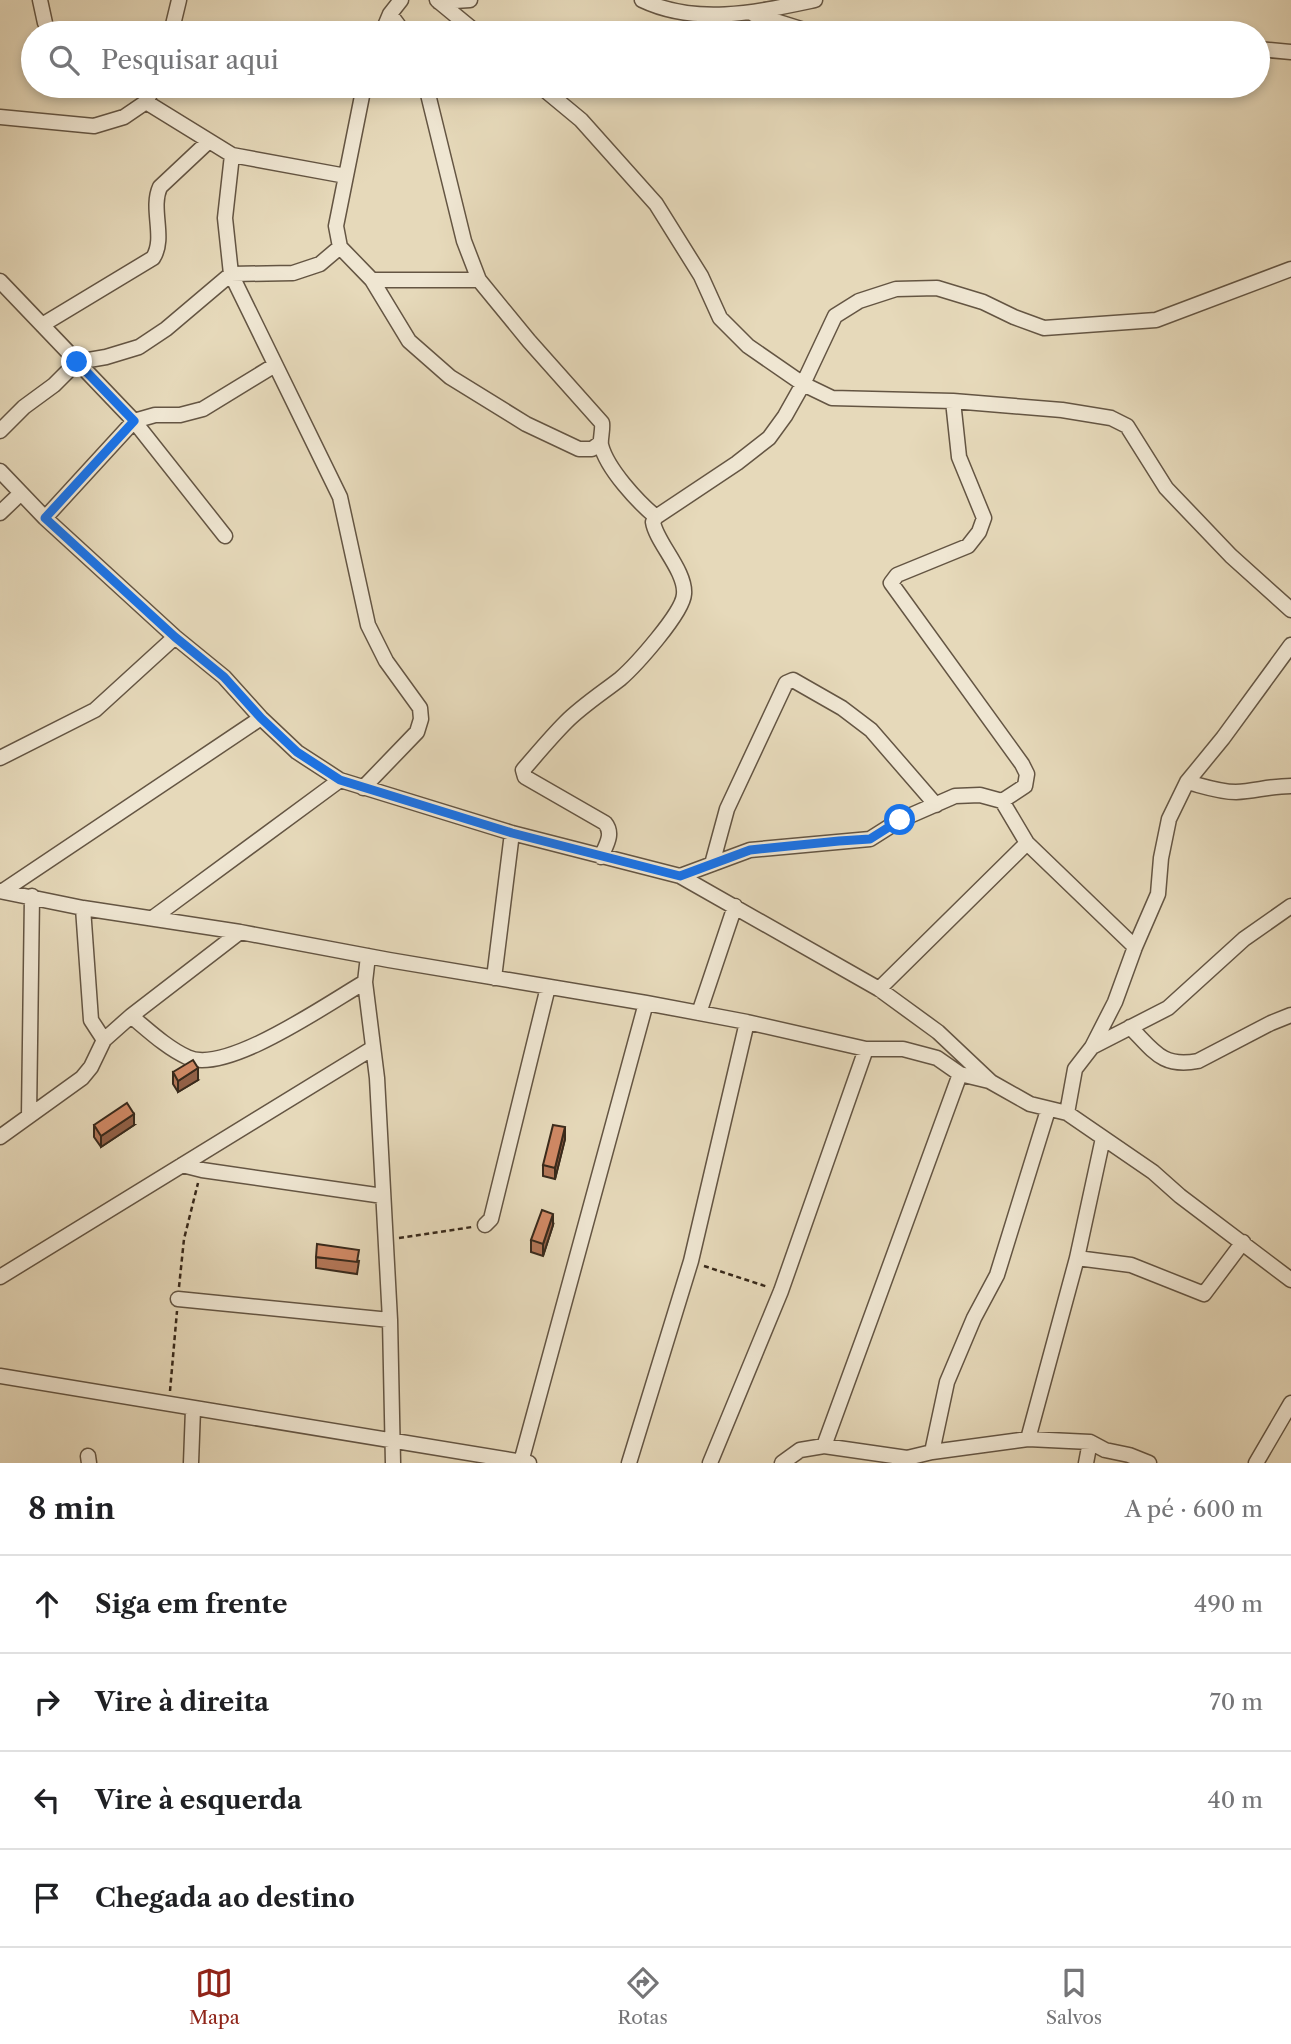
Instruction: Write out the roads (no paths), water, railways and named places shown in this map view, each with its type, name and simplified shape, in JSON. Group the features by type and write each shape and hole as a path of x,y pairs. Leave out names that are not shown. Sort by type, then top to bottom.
{"street":[{"path":"40,0 45,21"},
{"path":"174,21 179,0"},
{"path":"387,21 401,0"},
{"path":"438,1 470,0"},
{"path":"642,0 678,13 752,14 815,0"},
{"path":"438,1 462,21"},
{"path":"390,14 395,21"},
{"path":"752,14 775,21"},
{"path":"1270,50 1291,52"},
{"path":"0,117 94,126 124,117 148,98"},
{"path":"362,98 336,226 340,247 372,280 409,341 450,377 526,424 579,449 592,449 600,443 602,423 479,280 464,241 429,98"},
{"path":"554,98 581,120 656,204 701,276 720,318 748,346 803,384 832,398 953,401 1062,410 1111,418 1128,426 1166,488 1231,556 1270,594 1291,610"},
{"path":"146,102 232,155 346,176"},
{"path":"42,325 153,258 158,249 156,197 160,187 209,141"},
{"path":"232,155 225,218 231,274 340,497 368,625 386,661 420,708 418,732 363,788"},
{"path":"0,431 77,362 139,347 166,329 231,274 293,273 320,264 340,247"},
{"path":"601,857 610,829 605,823 525,777 523,770 567,721 623,676 668,626 685,593 674,561 653,522 656,517 737,463 769,438 803,384 835,316 859,301 896,289 937,288 983,302 1044,328 1156,320 1291,269"},
{"path":"372,280 479,280"},
{"path":"2,286 134,421 225,536"},
{"path":"45,518 134,421 155,415 180,415 203,409 275,365"},
{"path":"953,401 959,457 984,518 982,525 968,546 897,575 891,583 1023,764 1027,774 1025,786 1002,801"},
{"path":"600,443 610,464 625,484 656,517"},
{"path":"0,471 45,518 175,637 224,677 297,752 340,780 512,833 680,876 879,989 938,1031 991,1082 1030,1104 1067,1114 1153,1172 1180,1196 1291,1280"},
{"path":"0,513 21,493"},
{"path":"0,758 95,710 175,637"},
{"path":"1067,1114 1075,1069 1092,1047 1115,1002 1158,894 1161,858 1169,819 1187,782 1291,645"},
{"path":"712,864 727,809 789,680 842,708 871,730 936,805"},
{"path":"2,891 261,718"},
{"path":"153,917 340,780"},
{"path":"1187,782 1237,792 1270,786 1291,786"},
{"path":"680,876 750,850 870,839 900,820 955,796 980,795 1002,801 1027,843 1135,947"},
{"path":"494,978 512,833"},
{"path":"879,989 1027,843"},
{"path":"2,891 83,908 153,917 646,1003 866,1049 903,1049 937,1058 960,1074 991,1082"},
{"path":"29,1116 32,896"},
{"path":"699,1013 735,906"},
{"path":"1092,1047 1168,1007 1244,939 1291,906"},
{"path":"83,908 91,1020 104,1040"},
{"path":"0,1137 82,1079 104,1040 240,932"},
{"path":"368,956 365,982 373,1048 386,1239 393,1463"},
{"path":"131,1016 188,1058 215,1060 257,1045 365,982"},
{"path":"485,1225 491,1219 548,987"},
{"path":"0,1382 0,1377 525,1462 646,1003"},
{"path":"1130,1027 1165,1061 1186,1063 1198,1061 1291,1015"},
{"path":"629,1463 691,1261 747,1022"},
{"path":"0,1277 373,1048"},
{"path":"710,1463 781,1291 866,1049"},
{"path":"824,1446 960,1074"},
{"path":"932,1452 947,1382 974,1318 997,1275 1048,1110"},
{"path":"1028,1439 1077,1258 1103,1138"},
{"path":"182,1165 383,1196"},
{"path":"1077,1258 1131,1265 1204,1294 1243,1242"},
{"path":"178,1299 390,1320"},
{"path":"1256,1463 1291,1403"},
{"path":"191,1463 193,1409"},
{"path":"782,1463 800,1450 824,1446 907,1458 1028,1439 1090,1442 1105,1450 1149,1463"},
{"path":"1086,1463 1090,1442"}]}
